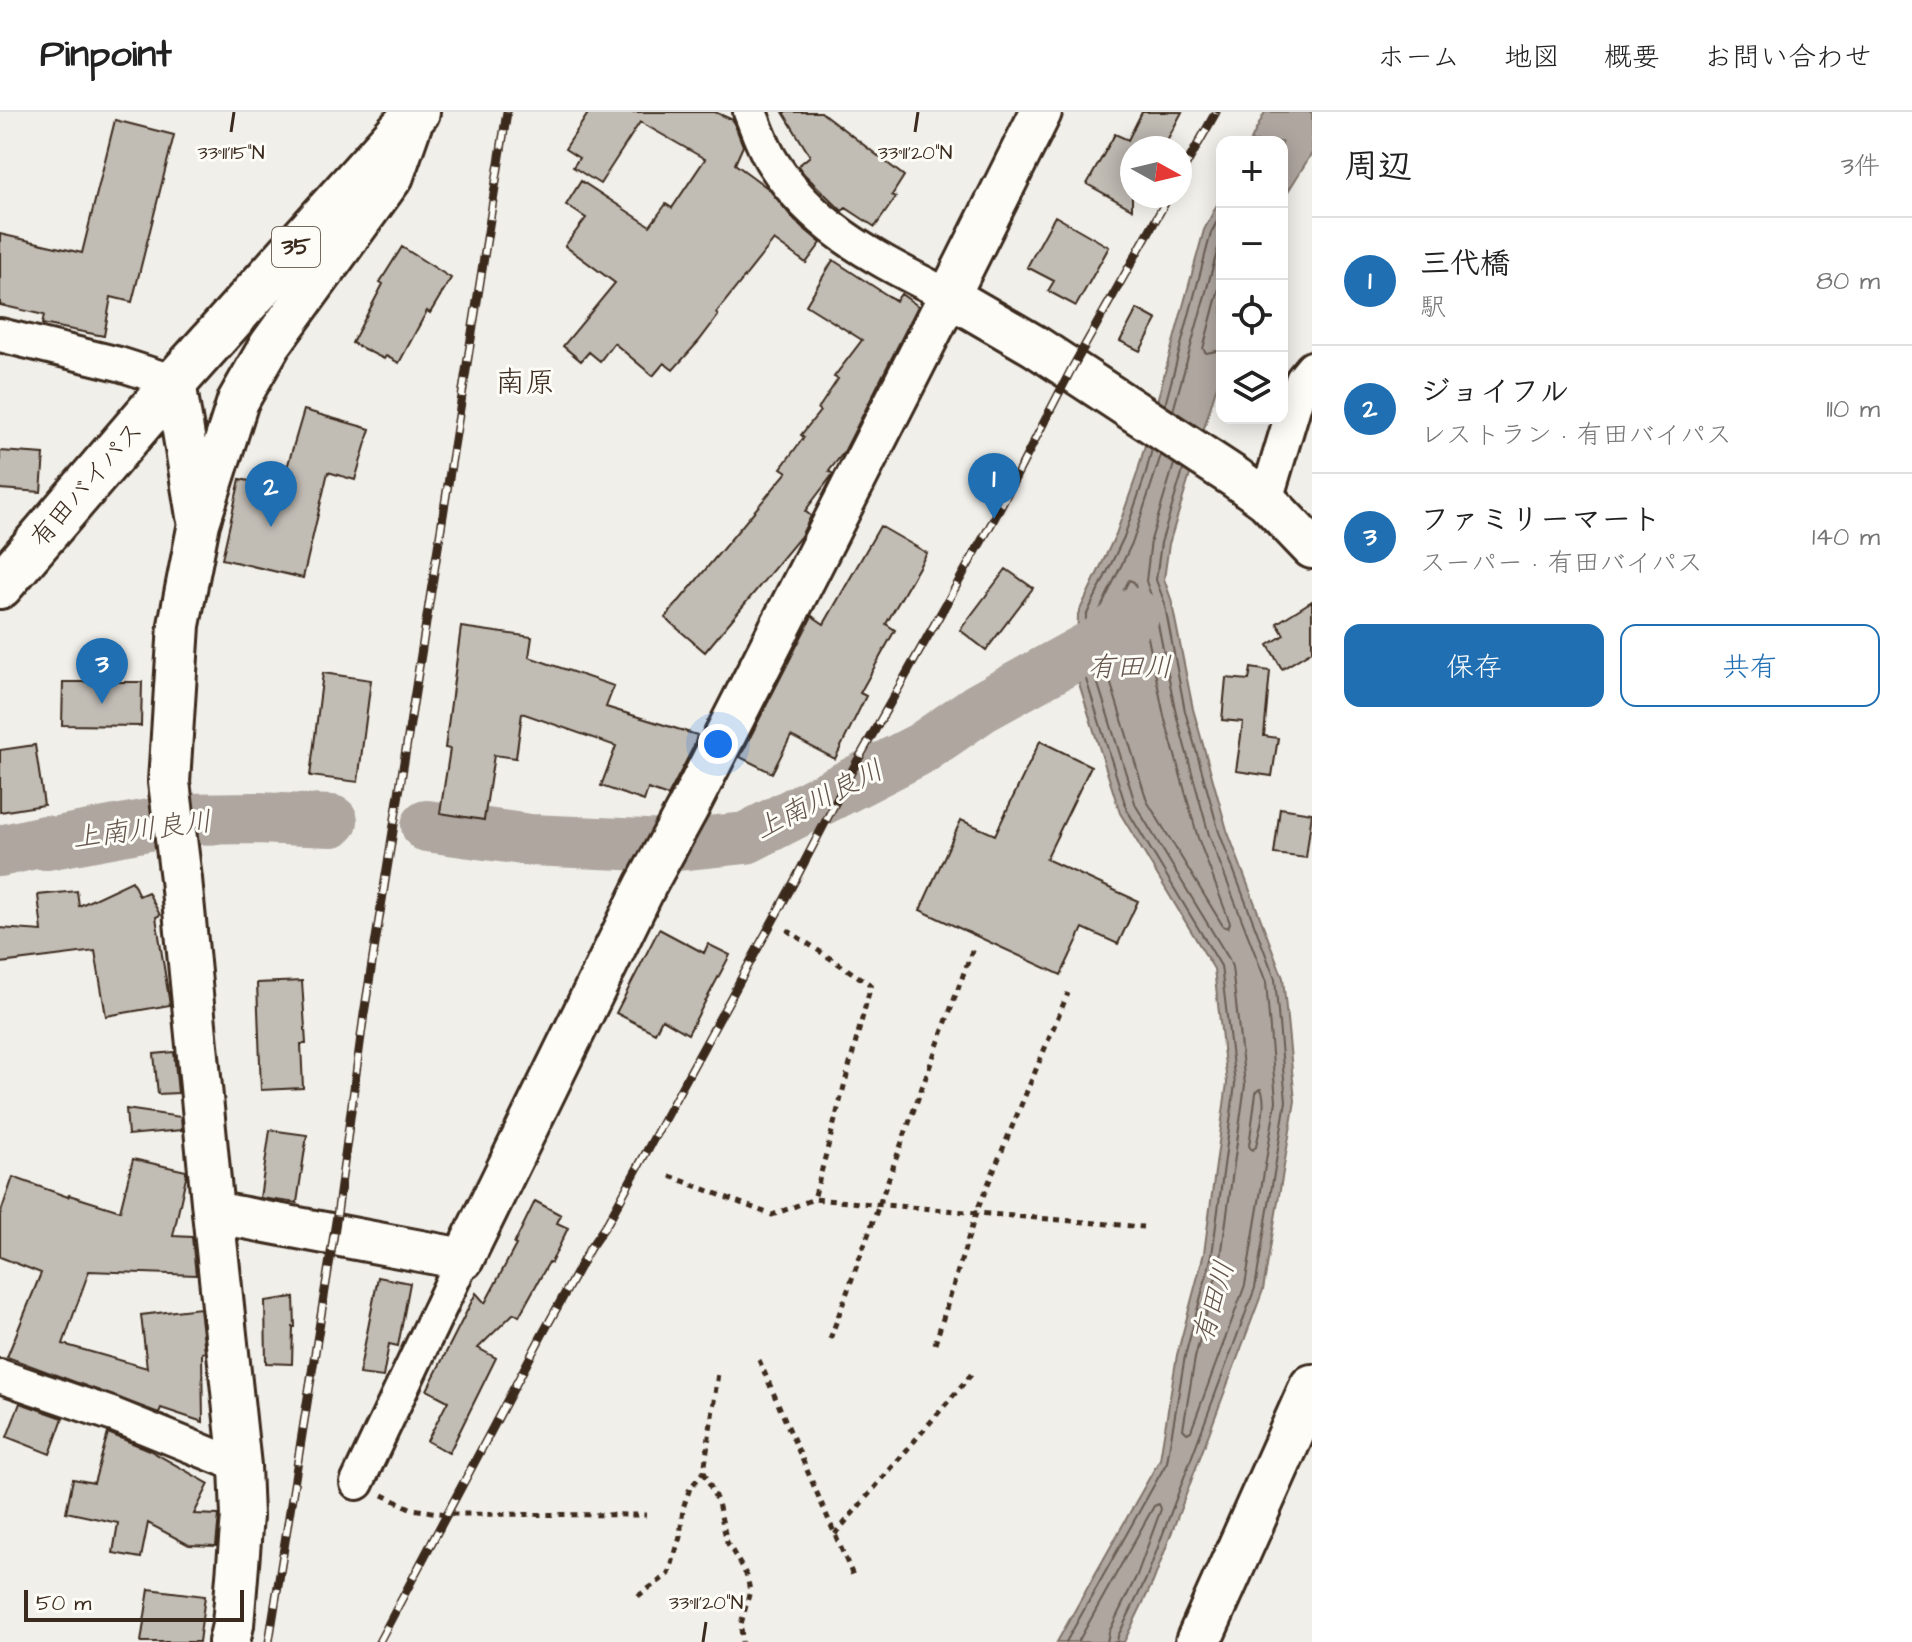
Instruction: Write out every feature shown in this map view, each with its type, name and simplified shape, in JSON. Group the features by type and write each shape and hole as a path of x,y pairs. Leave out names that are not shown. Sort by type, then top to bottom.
{"main road":[{"name":"35","path":"175,382 415,114"},
{"name":"有田バイパス","path":"0,586 175,382"},
{"path":"1209,1636 1312,1387"}],"street":[{"path":"750,112 772,162 813,213 864,252 1035,346 1251,489 1312,548"},
{"path":"357,1483 646,885 1041,112"},
{"path":"229,1642 242,1516 240,1466 169,782 179,625 199,523 238,401 270,345 393,176 415,114"},
{"path":"0,335 119,364 175,382 199,523"},
{"path":"1251,489 1302,380 1312,368"},
{"path":"213,1212 463,1259"},
{"path":"0,1376 114,1415 240,1466"}],"path":[{"path":"787,930 871,985 814,1199"},
{"path":"830,1339 973,948"},
{"path":"935,1344 976,1213 1068,993"},
{"path":"670,1176 772,1215 814,1199 1143,1227"},
{"path":"759,1360 854,1578"},
{"path":"835,1534 975,1370"},
{"path":"718,1373 704,1472 718,1503 727,1542 747,1576 750,1591 741,1624 742,1642"},
{"path":"638,1596 669,1574 680,1537 683,1508 690,1488 704,1472"},
{"path":"357,1483 412,1509 446,1514 646,1515"}],"water":[{"path":"1265,112 1312,112 1312,153 1288,191 1288,136 1253,136"},
{"name":"有田川","path":"1216,207 1216,389 1169,544 1164,579 1171,599 1193,709 1227,830 1283,978 1295,1101 1263,1290 1153,1582 1124,1642 1057,1642 1160,1459 1177,1355 1204,1253 1227,1083 1214,969 1120,813 1076,674 1078,614 1116,534 1137,474 1204,230"}],"building":[{"path":"589,112 715,112 733,120 743,146 735,164 769,189 795,221 821,243 806,263 774,240 716,313 718,316 699,341 673,370 664,363 653,376 614,343 600,361 589,352 581,361 563,346 615,283 565,246 586,218 566,205 581,181 650,226 666,204 672,208 705,159 640,122 600,184 573,167 579,158 565,149"},
{"path":"783,112 821,112 904,176 892,195 896,197 875,227 846,208 842,211 805,175 798,166 810,156"},
{"path":"1142,112 1182,112 1169,136 1130,136"},
{"path":"115,120 174,135 132,302 111,297 104,336 42,324 44,315 0,305 0,234 82,253"},
{"path":"1115,134 1120,136 1120,202 1087,184"},
{"path":"1055,216 1109,247 1076,306 1048,291 1054,281 1027,267"},
{"path":"402,247 451,278 430,313 427,311 399,363 352,343 383,284 380,282"},
{"path":"833,260 896,301 901,294 918,306 844,452 829,471 833,474 805,511 811,516 801,536 705,652 665,618 787,472 781,468 820,411 818,409 838,379 834,377 862,340 806,305"},
{"path":"1137,309 1157,320 1140,351 1120,341"},
{"path":"304,410 370,429 355,480 328,472 303,578 222,559 240,479 281,488"},
{"path":"0,451 44,454 41,492 0,489"},
{"path":"880,526 927,553 886,624 895,630 860,693 866,696 835,759 791,736 772,773 740,757 812,616 824,624"},
{"path":"1006,569 1033,588 986,650 960,630"},
{"path":"1312,601 1312,651 1282,669 1268,645 1284,635 1277,623"},
{"path":"461,627 532,637 529,657 614,686 606,707 697,735 668,796 648,789 644,801 601,786 616,746 522,713 516,758 494,755 484,820 440,813 450,749 445,748"},
{"path":"1251,668 1270,671 1264,736 1278,738 1272,776 1236,771 1243,722 1222,720 1226,678 1249,680"},
{"path":"323,673 371,680 358,782 310,776"},
{"path":"63,682 142,682 141,726 62,725"},
{"path":"1040,741 1091,766 1046,859 1138,901 1118,944 1083,928 1061,975 920,910 961,820 995,835"},
{"path":"35,745 44,805 0,812 0,750"},
{"path":"1280,808 1312,813 1306,858 1274,854"},
{"path":"132,881 139,896 148,892 160,915 156,917 170,1005 106,1016 95,951 0,963 0,928 42,931 38,895 77,891 79,906"},
{"path":"659,929 704,953 708,944 730,955 688,1034 662,1019 655,1033 616,1013"},
{"path":"302,981 306,1044 301,1044 303,1088 261,1090 257,983"},
{"path":"174,1052 178,1093 158,1094 154,1054"},
{"path":"126,1109 181,1117 182,1130 128,1135"},
{"path":"270,1130 307,1135 297,1203 260,1198"},
{"path":"133,1159 186,1171 173,1236 192,1237 196,1275 89,1271 63,1344 147,1368 141,1315 200,1308 205,1352 202,1353 203,1422 161,1408 159,1413 7,1357 41,1273 0,1257 0,1215 13,1177 68,1197 120,1211"},
{"path":"535,1201 561,1215 557,1223 568,1228 519,1316 514,1313 478,1348 496,1358 449,1453 427,1441 448,1401 427,1390 476,1293 485,1303"},
{"path":"378,1277 410,1283 398,1346 389,1344 383,1377 359,1374"},
{"path":"294,1297 292,1364 266,1363 265,1301"},
{"path":"20,1403 63,1418 50,1454 7,1437"},
{"path":"108,1433 149,1450 209,1484 194,1514 219,1515 216,1546 189,1545 148,1523 141,1558 113,1553 118,1523 66,1512 73,1479 94,1483"},
{"path":"149,1589 205,1596 199,1642 141,1642"}],"waterway":[{"name":"上南川良川","path":"427,826 530,840 668,846 746,838 922,748 980,708 1103,640 1134,614"},
{"name":"上南川良川","path":"0,851 180,819 332,821"}],"railway":[{"path":"269,1642 337,1215 364,1014 507,112"},
{"path":"1192,155 1216,112"},
{"path":"379,1642 542,1335 590,1248 608,1222 1162,208"}],"place":[{"name":"三代橋","path":"994,519"},
{"name":"ジョイフル","path":"271,527"},
{"name":"ファミリーマート","path":"102,704"}],"district":[{"name":"南原","path":"525,383"}]}
